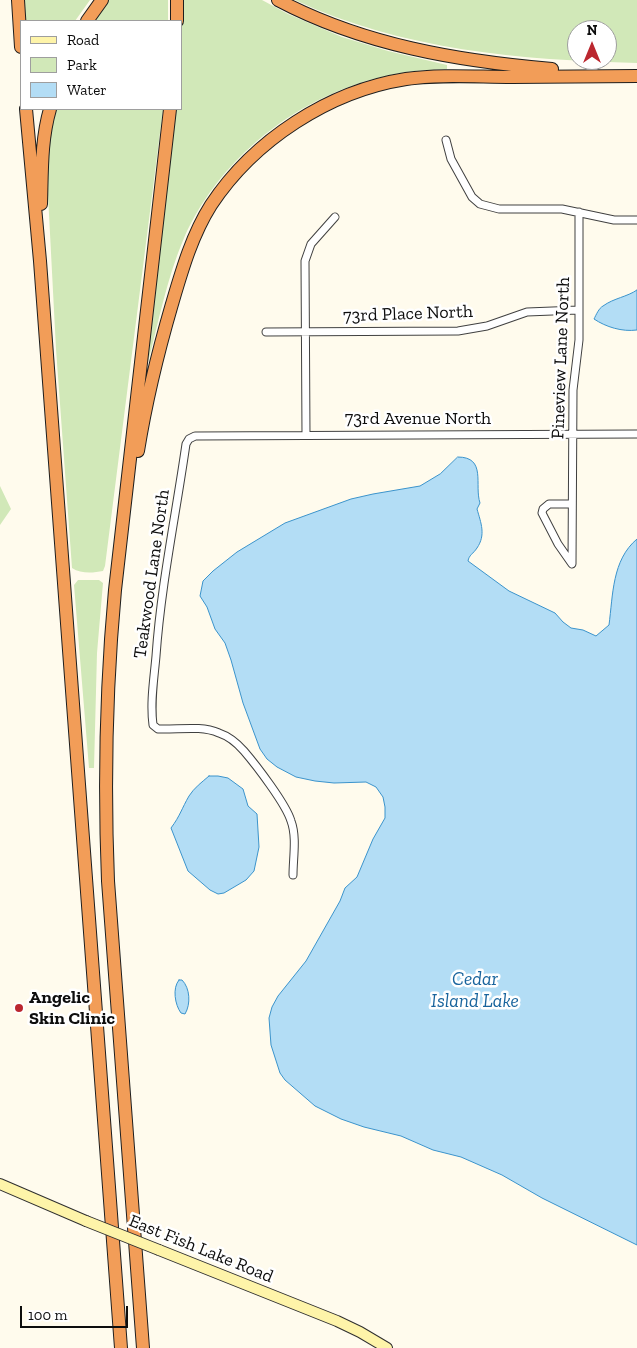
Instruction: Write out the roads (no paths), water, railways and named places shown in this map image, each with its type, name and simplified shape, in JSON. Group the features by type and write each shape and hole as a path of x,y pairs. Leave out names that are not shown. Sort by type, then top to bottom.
{"highway":[{"path":"18,0 20,31"},
{"path":"88,20 102,0"},
{"path":"177,20 178,0"},
{"path":"278,0 330,24 356,33 442,56 526,67 637,76"},
{"path":"121,532 153,374 187,256 194,238 212,205 239,171 266,144 304,118 338,99 372,87 397,81 441,76 637,76"},
{"path":"26,110 40,261 121,1348"},
{"path":"40,261 42,154 50,110"},
{"path":"143,1348 108,881 105,738 108,666 121,532 170,110"}],"street":[{"path":"446,140 451,159 472,197 480,204 499,209 562,209 614,220 637,220"},
{"name":"Pineview Lane North","path":"572,504 549,504 543,509 542,513 558,544 572,564 573,390 578,352 579,212"},
{"path":"306,435 304,270 307,252 311,244 335,217"},
{"name":"73rd Place North","path":"266,332 458,331 487,326 527,312 578,310"},
{"name":"73rd Avenue North","path":"198,436 637,434"},
{"name":"Teakwood Lane North","path":"198,436 191,437 187,441 174,515 158,633 153,725 158,729 196,729 218,732 231,739 244,750 283,805 292,822 294,838 292,875"},
{"name":"East Fish Lake Road","path":"0,1184 86,1221 337,1321 388,1348"}],"water":[{"path":"637,290 637,330 614,328 594,319 602,307"},
{"name":"Cedar Island Lake","path":"458,457 467,458 473,462 478,473 480,503 477,509 482,534 480,543 468,561 509,591 555,613 571,628 583,630 596,636 609,625 613,590 618,568 629,547 637,539 637,1245 542,1198 502,1175 461,1157 433,1150 401,1136 341,1119 315,1106 285,1080 280,1073 271,1045 269,1018 272,1007 278,996 306,961 340,901 345,888 357,877 373,839 385,818 385,807 383,797 376,787 366,782 334,783 296,777 277,767 267,759 260,749 243,703 225,643 215,629 207,607 200,596 203,581 237,552 285,523 351,499 420,486 440,474"},
{"path":"209,776 228,778 243,789 248,806 257,814 259,847 254,871 246,880 224,893 218,894 210,890 188,871 171,828 191,793"},
{"path":"179,980 185,983 189,996 185,1014 181,1013 176,1001 175,992"}],"place":[{"name":"Angelic Skin Clinic","path":"19,1008"}]}
